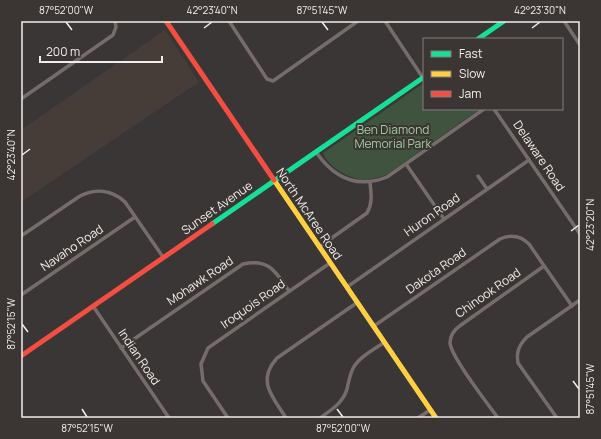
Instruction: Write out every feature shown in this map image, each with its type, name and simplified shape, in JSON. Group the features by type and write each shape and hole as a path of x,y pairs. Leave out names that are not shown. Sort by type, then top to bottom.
{"street":[{"path":"21,99 113,35 116,27 115,21"},
{"name":"North McAree Road","path":"166,21 436,418"},
{"path":"229,21 267,79 272,81 358,21"},
{"path":"385,21 423,77"},
{"path":"479,38 504,21"},
{"path":"564,21 580,45"},
{"name":"Sunset Avenue","path":"21,356 423,77"},
{"path":"316,152 323,162 337,175 354,180 370,182 387,177 483,110"},
{"name":"Delaware Road","path":"495,110 580,234"},
{"name":"Huron Road","path":"347,287 529,160"},
{"path":"406,164 444,219"},
{"path":"478,176 486,189"},
{"path":"319,247 367,213 371,202 370,182"},
{"path":"21,236 80,196 88,192 103,191 112,193 125,202 163,258"},
{"name":"Navaho Road","path":"21,295 135,217"},
{"name":"Dakota Road","path":"374,326 500,239 510,235 525,240 544,266"},
{"name":"Mohawk Road","path":"121,348 243,264 256,263 268,266 274,270 289,291"},
{"name":"Iroquois Road","path":"228,418 203,381 200,371 200,364 208,348 330,263"},
{"path":"544,266 572,306"},
{"name":"Chinook Road","path":"498,418 455,356 450,342 452,334 461,325 544,266"},
{"path":"557,418 518,363 518,349 527,337 580,300"},
{"path":"286,418 268,390 266,381 270,364 276,358 358,302"},
{"name":"Indian Road","path":"93,306 169,418"},
{"path":"320,418 339,404 344,396 351,371 355,364 363,356 385,342"},
{"path":"418,418 430,410"}],"shaded area":[{"path":"165,30 199,82 21,202 21,130"}],"green space":[{"name":"Ben Diamond Memorial Park","path":"423,84 423,110 479,110 386,175 369,180 358,179 346,175 334,168 323,153"}],"traffic: fast":[{"path":"479,38 504,21"},
{"path":"212,224 423,78"}],"traffic: slow":[{"path":"274,180 436,418"}],"traffic: jam":[{"path":"166,21 274,180"},
{"path":"21,356 212,224"}]}
